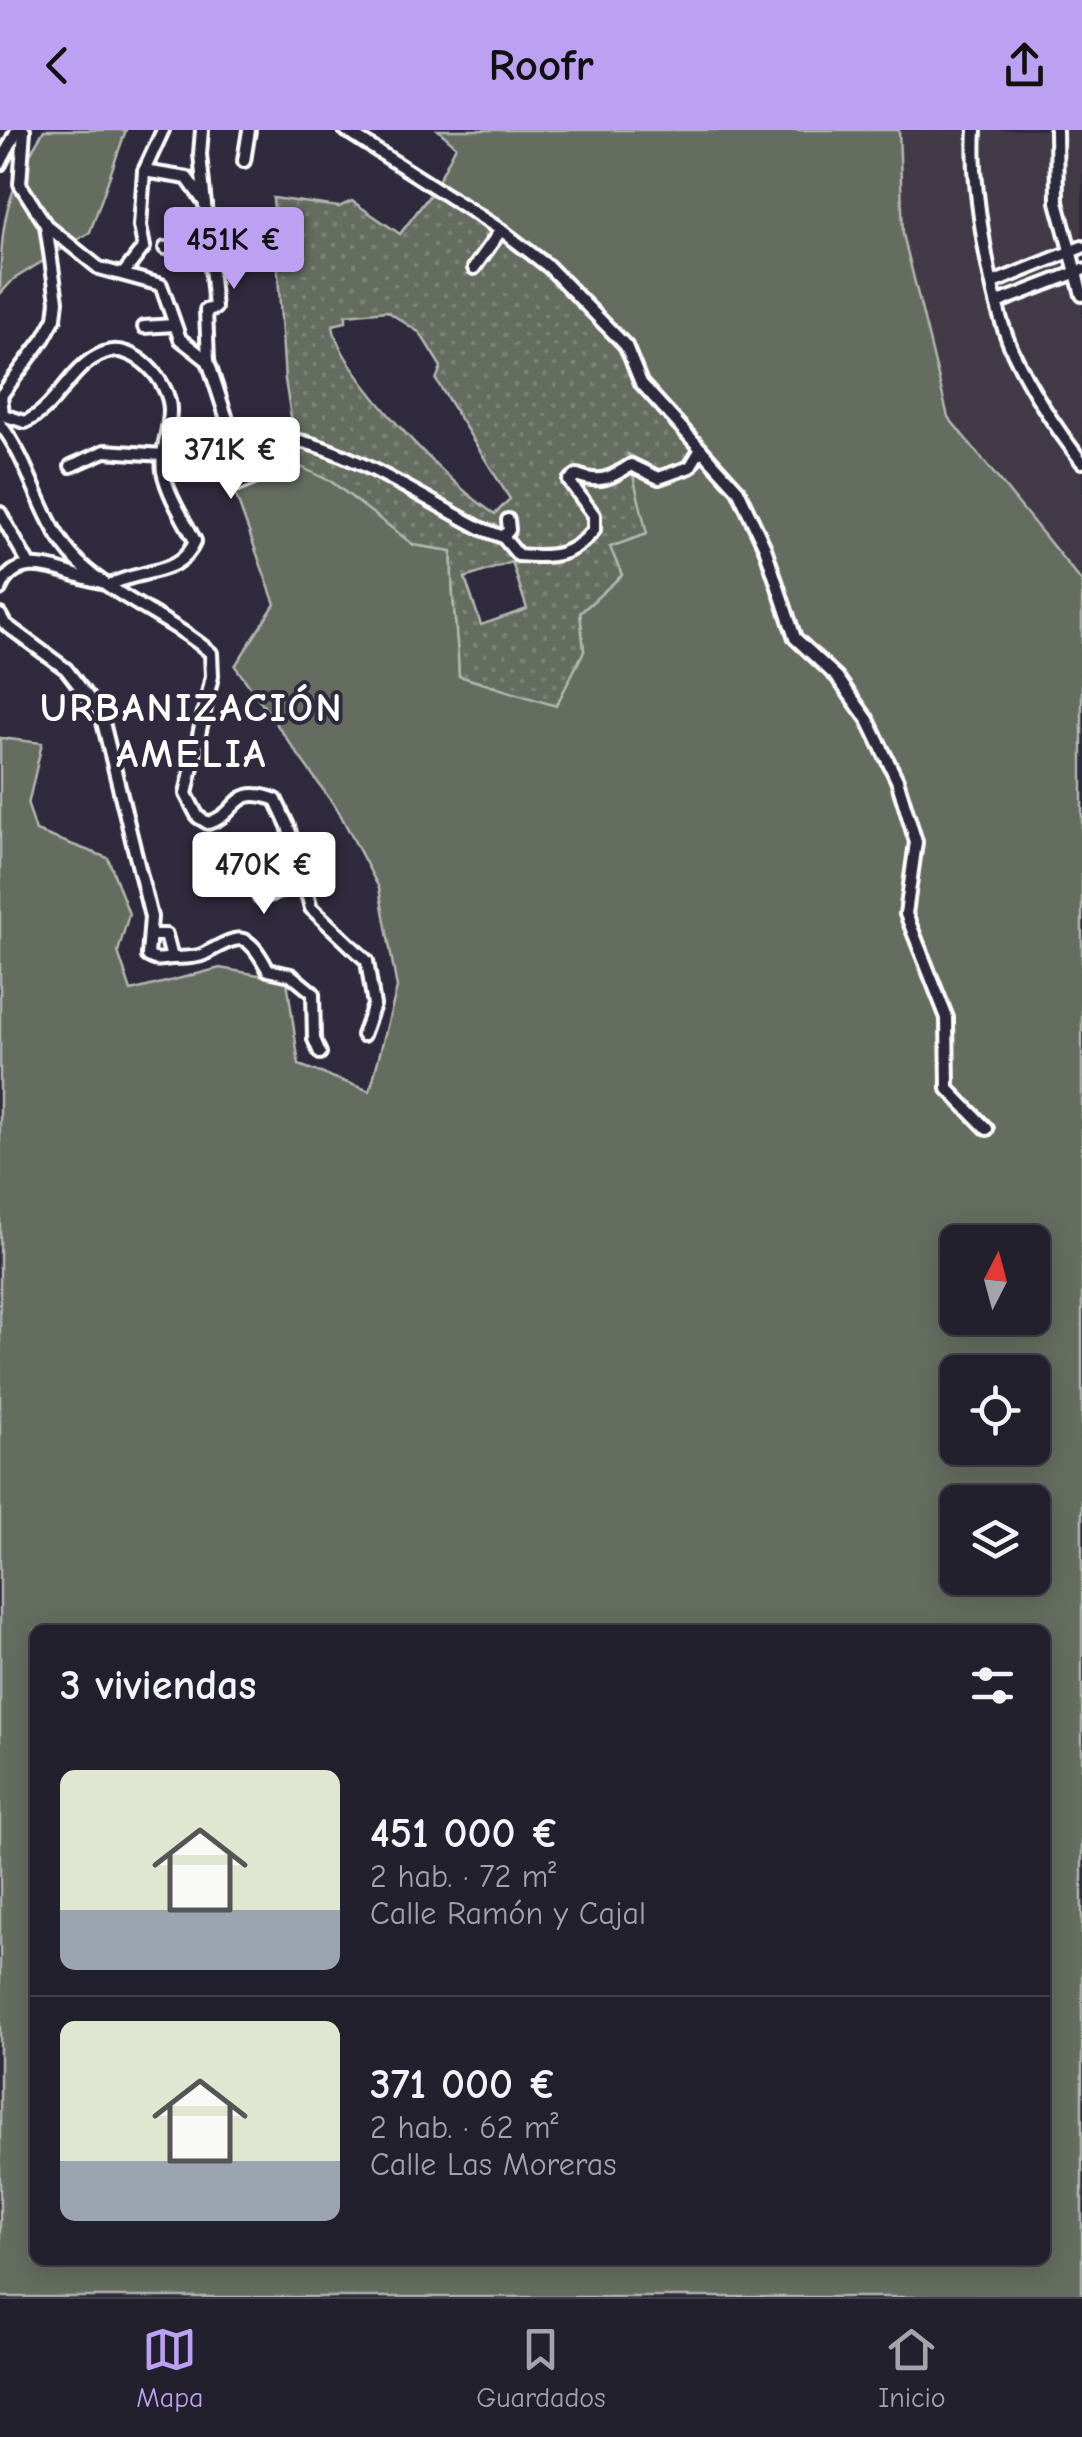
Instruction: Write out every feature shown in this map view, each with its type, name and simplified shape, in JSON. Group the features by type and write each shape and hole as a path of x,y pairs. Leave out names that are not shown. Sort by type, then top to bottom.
{"street":[{"path":"0,164 20,130"},
{"path":"20,130 20,184 46,225 99,268 161,285 180,339 208,361"},
{"path":"123,274 144,248 140,226 144,170 163,130"},
{"path":"202,130 215,308 206,310 208,361 236,448 230,460 239,484 291,463"},
{"path":"244,161 249,130"},
{"path":"345,130 501,230 549,267 626,346 642,383 738,490 765,548 795,638 837,677 868,720 898,780 916,842 906,914 947,1018 948,1089 987,1129"},
{"path":"975,130 975,182 1010,346 1033,391 1082,462"},
{"path":"1056,130 1058,202 1076,249 1082,295"},
{"path":"144,170 187,178 205,203"},
{"path":"0,589 13,570 28,563 112,584 128,576 170,568 190,555 195,541 168,486 163,455 170,410 167,395 137,355 108,351 80,364 51,402 25,422 3,415 1,396 55,318 46,225"},
{"path":"474,268 501,230"},
{"path":"164,248 208,251"},
{"path":"995,282 1076,249"},
{"path":"999,302 1079,271"},
{"path":"144,327 174,325"},
{"path":"0,424 25,459 60,540 93,575 112,584 211,654 212,676 186,794 198,818 208,823 218,820 238,798 252,794 276,800 288,826 311,908 367,961 374,1005 363,1036"},
{"path":"236,448 252,448 276,439 304,442 503,537 518,555 554,559 584,543 594,530 594,514 569,482 576,475 592,481 608,479 631,465 659,478 690,467 701,449"},
{"path":"70,466 105,451 163,455"},
{"path":"0,513 28,563"},
{"path":"503,537 510,530 508,520"},
{"path":"0,616 4,624 80,682 101,714 118,769 152,936 148,956 157,961 204,954 216,943 240,938 254,946 268,970 292,975 313,994 314,1039 320,1053"},
{"path":"251,878 260,898 303,883"},
{"path":"152,936 166,935 172,958"}],"shaded area":[{"path":"899,130 1082,130 1082,582 948,417 903,234"}],"green space":[{"path":"44,130 126,130 90,232 14,279 0,294 4,227 13,190"},
{"path":"438,130 899,130 903,234 948,417 1082,582 1082,2297 0,2297 0,738 42,743 28,805 36,831 108,858 129,914 118,952 131,991 220,968 287,980 299,1065 370,1091 397,988 379,888 339,812 235,666 275,604 235,493 299,466 332,482 414,545 452,551 459,675 584,651 580,613 622,575 609,547 646,534 628,453 692,449 633,380 617,347 400,234 433,191 456,146"},
{"path":"433,191 548,275 614,341 633,380 692,450 681,465 657,469 628,454 647,534 610,547 622,575 580,613 584,651 556,706 459,676 452,551 414,545 332,482 299,466 285,380 273,198 339,207 352,201 400,234","holes":["387,311 420,333 441,367 436,380 510,499 495,514 453,480 400,427 339,345 333,325 346,322 346,315","512,562 527,609 481,625 465,578"]}],"district":[{"name":"URBANIZACIÓN AMELIA","path":"192,731"}]}
